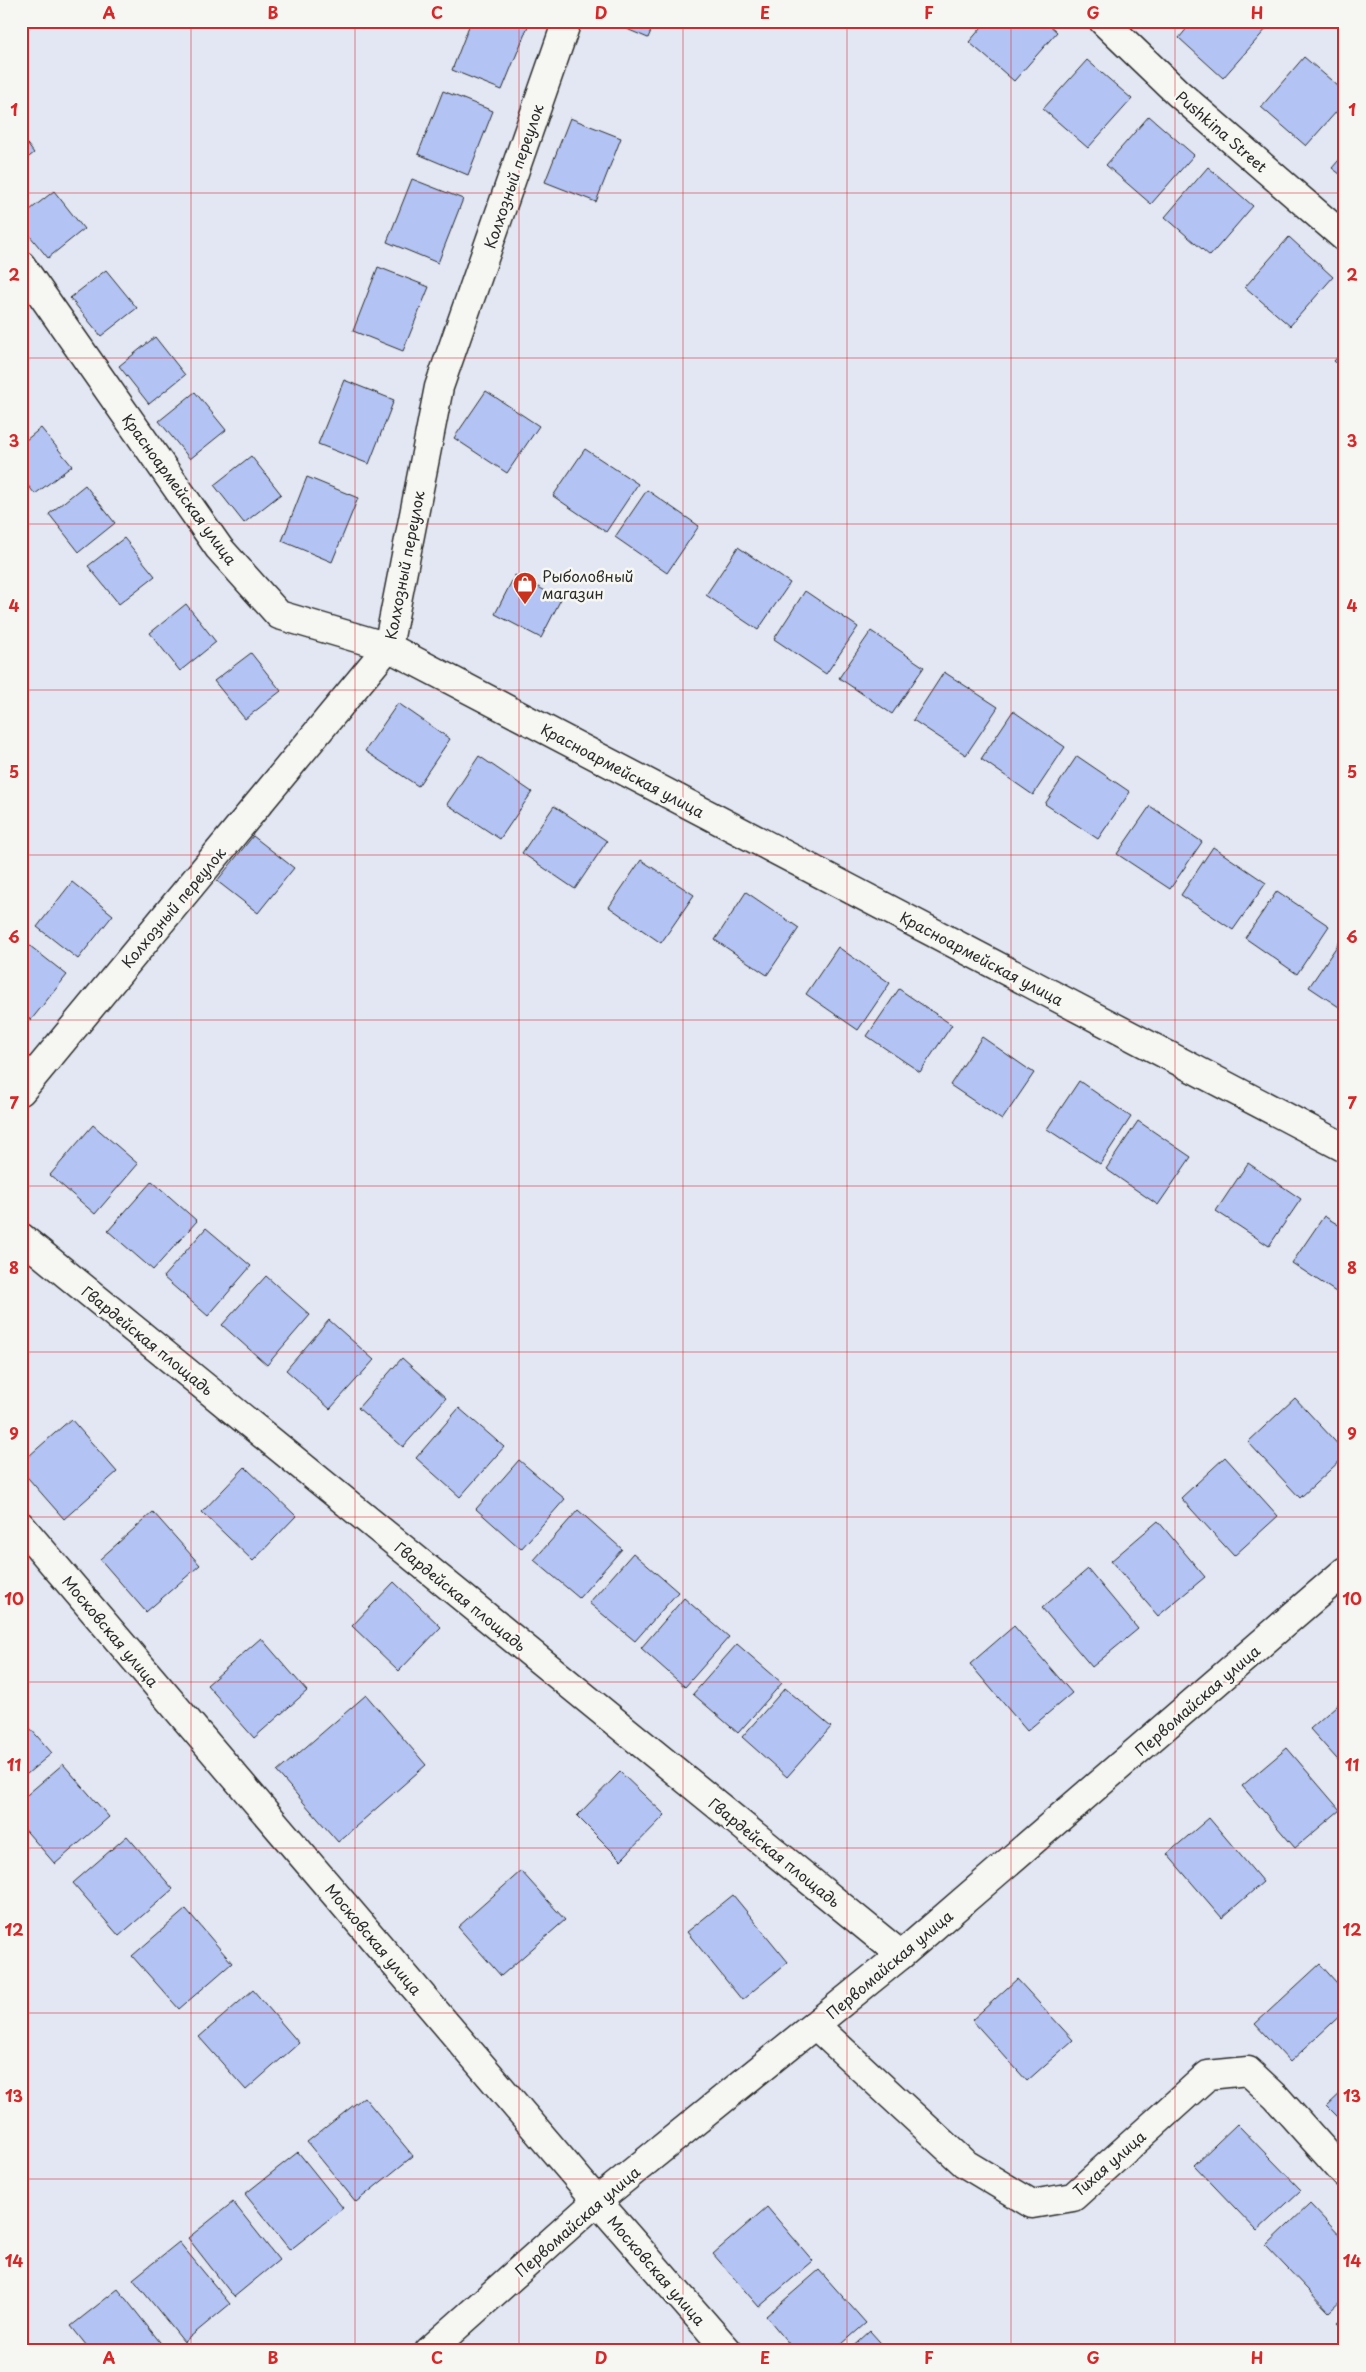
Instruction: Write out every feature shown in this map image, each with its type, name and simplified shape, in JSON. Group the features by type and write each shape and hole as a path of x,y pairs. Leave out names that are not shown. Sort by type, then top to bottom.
{"street":[{"name":"Колхозный переулок","path":"21,1091 388,647 439,387 567,21"},
{"name":"Pushkina Street","path":"1103,21 1178,93 1345,238"},
{"name":"Красноармейская улица","path":"21,265 218,548 279,615 388,647 1345,1148"},
{"name":"Гвардейская площадь","path":"21,1237 901,1955"},
{"name":"Московская улица","path":"21,1526 596,2200 728,2351"},
{"name":"Первомайская улица","path":"430,2351 596,2200 901,1955 1345,1571"},
{"name":"Тихая улица","path":"815,2025 964,2163 1032,2204 1073,2197 1208,2075 1248,2072 1276,2097 1345,2174"}],"building":[{"path":"471,21 516,21 528,26 502,90 452,70"},
{"path":"608,21 655,21 648,38"},
{"path":"987,21 1045,21 1057,32 1014,81 969,42"},
{"path":"1193,21 1260,21 1267,28 1223,78 1179,38"},
{"path":"1304,57 1345,92 1345,102 1306,146 1261,107"},
{"path":"1087,60 1132,99 1088,148 1043,109"},
{"path":"443,91 493,111 468,175 418,154"},
{"path":"1149,116 1194,155 1151,204 1106,165"},
{"path":"570,118 621,138 596,202 545,182"},
{"path":"21,136 34,153 21,163"},
{"path":"1345,153 1345,178 1332,168"},
{"path":"1208,167 1253,206 1210,256 1165,217"},
{"path":"412,179 463,199 438,263 387,242"},
{"path":"54,191 84,229 48,258 21,225 21,217"},
{"path":"1289,237 1333,277 1290,326 1245,287"},
{"path":"378,267 429,287 403,351 353,331"},
{"path":"106,270 137,308 101,336 70,298"},
{"path":"155,337 185,375 149,404 119,366"},
{"path":"1345,349 1345,371 1334,361"},
{"path":"344,380 394,400 369,464 318,444"},
{"path":"486,391 539,426 507,473 454,438"},
{"path":"195,392 226,430 190,459 159,421"},
{"path":"41,428 72,466 35,494 21,477 21,444"},
{"path":"585,449 638,484 606,532 553,496"},
{"path":"251,456 281,494 244,523 214,485"},
{"path":"307,477 358,498 332,562 282,541"},
{"path":"85,485 115,523 79,552 49,514"},
{"path":"647,490 699,526 667,573 615,537"},
{"path":"124,538 155,576 119,604 88,566"},
{"path":"738,547 790,583 758,630 706,595"},
{"path":"515,575 561,599 541,638 495,614"},
{"path":"805,591 858,627 826,674 774,639"},
{"path":"186,604 216,642 180,671 150,633"},
{"path":"871,631 924,667 892,714 839,678"},
{"path":"251,653 281,691 245,719 214,681"},
{"path":"944,672 998,707 966,755 913,720"},
{"path":"398,703 450,739 418,786 365,751"},
{"path":"1013,711 1065,747 1033,795 981,759"},
{"path":"479,756 532,792 500,839 447,804"},
{"path":"1077,756 1130,792 1098,839 1045,804"},
{"path":"554,806 607,841 575,889 522,853"},
{"path":"1150,806 1202,842 1170,889 1117,854"},
{"path":"253,836 294,868 258,913 217,881"},
{"path":"1213,847 1266,883 1233,930 1181,895"},
{"path":"641,860 694,895 661,943 609,907"},
{"path":"72,882 113,915 78,959 37,927"},
{"path":"1277,891 1329,926 1297,974 1245,938"},
{"path":"746,892 799,928 767,975 715,940"},
{"path":"1341,940 1345,942 1345,1011 1309,987"},
{"path":"25,942 67,975 31,1020 21,1012 21,947"},
{"path":"838,947 890,983 858,1030 806,994"},
{"path":"899,989 952,1025 920,1072 867,1036"},
{"path":"982,1037 1034,1073 1002,1120 950,1085"},
{"path":"1079,1081 1131,1117 1100,1164 1047,1129"},
{"path":"1138,1121 1191,1157 1158,1205 1106,1169"},
{"path":"93,1125 138,1164 95,1214 50,1175"},
{"path":"1248,1163 1301,1199 1269,1246 1216,1211"},
{"path":"152,1181 197,1221 153,1270 108,1231"},
{"path":"1324,1216 1345,1229 1345,1298 1292,1263"},
{"path":"206,1228 251,1266 208,1316 163,1277"},
{"path":"266,1276 310,1315 267,1365 222,1325"},
{"path":"329,1320 374,1360 330,1409 286,1370"},
{"path":"402,1358 446,1398 403,1447 358,1408"},
{"path":"1295,1398 1345,1452 1345,1456 1300,1498 1248,1442"},
{"path":"459,1408 504,1447 460,1497 416,1458"},
{"path":"71,1419 117,1472 64,1519 21,1470 21,1463"},
{"path":"1225,1457 1278,1516 1234,1556 1181,1498"},
{"path":"519,1460 565,1499 521,1549 476,1509"},
{"path":"245,1467 296,1516 253,1561 202,1512"},
{"path":"578,1510 622,1549 579,1598 534,1560"},
{"path":"153,1512 200,1565 146,1612 100,1559"},
{"path":"1158,1521 1205,1577 1158,1616 1111,1561"},
{"path":"633,1553 678,1592 635,1641 589,1603"},
{"path":"1088,1569 1138,1629 1092,1667 1042,1608"},
{"path":"394,1582 441,1627 399,1671 352,1626"},
{"path":"684,1598 729,1637 685,1687 641,1648"},
{"path":"1014,1626 1072,1693 1027,1731 970,1664"},
{"path":"261,1638 307,1691 254,1738 207,1685"},
{"path":"737,1644 782,1683 738,1733 693,1694"},
{"path":"785,1688 831,1727 787,1777 742,1737"},
{"path":"366,1695 426,1765 338,1842 277,1772"},
{"path":"1345,1698 1345,1768 1310,1729"},
{"path":"21,1718 52,1753 21,1779"},
{"path":"1287,1748 1340,1810 1295,1848 1242,1786"},
{"path":"63,1764 109,1817 55,1864 21,1825 21,1800"},
{"path":"620,1772 665,1815 621,1860 577,1816"},
{"path":"1209,1818 1263,1882 1222,1918 1167,1854"},
{"path":"127,1836 173,1889 119,1936 73,1883"},
{"path":"521,1871 565,1920 501,1976 458,1927"},
{"path":"733,1895 788,1962 742,2000 687,1932"},
{"path":"186,1909 232,1963 179,2009 132,1956"},
{"path":"1320,1964 1345,1992 1345,2011 1290,2062 1255,2024"},
{"path":"1017,1979 1073,2040 1027,2081 972,2020"},
{"path":"253,1990 299,2043 246,2090 199,2037"},
{"path":"1345,2089 1345,2124 1327,2106"},
{"path":"364,2097 413,2156 356,2202 307,2142"},
{"path":"1237,2124 1301,2190 1257,2231 1194,2165"},
{"path":"298,2152 343,2208 290,2250 245,2194"},
{"path":"233,2202 279,2260 234,2297 188,2238"},
{"path":"1310,2204 1345,2241 1345,2297 1329,2312 1266,2246"},
{"path":"767,2207 813,2261 759,2307 713,2254"},
{"path":"179,2242 230,2304 184,2342 133,2279"},
{"path":"819,2270 866,2323 834,2351 795,2351 766,2316"},
{"path":"118,2289 167,2351 91,2351 71,2326"},
{"path":"1345,2315 1345,2330 1337,2322"},
{"path":"870,2331 888,2351 848,2351"}],"place":[{"name":"Рыболовный магазин","path":"525,605"}]}
